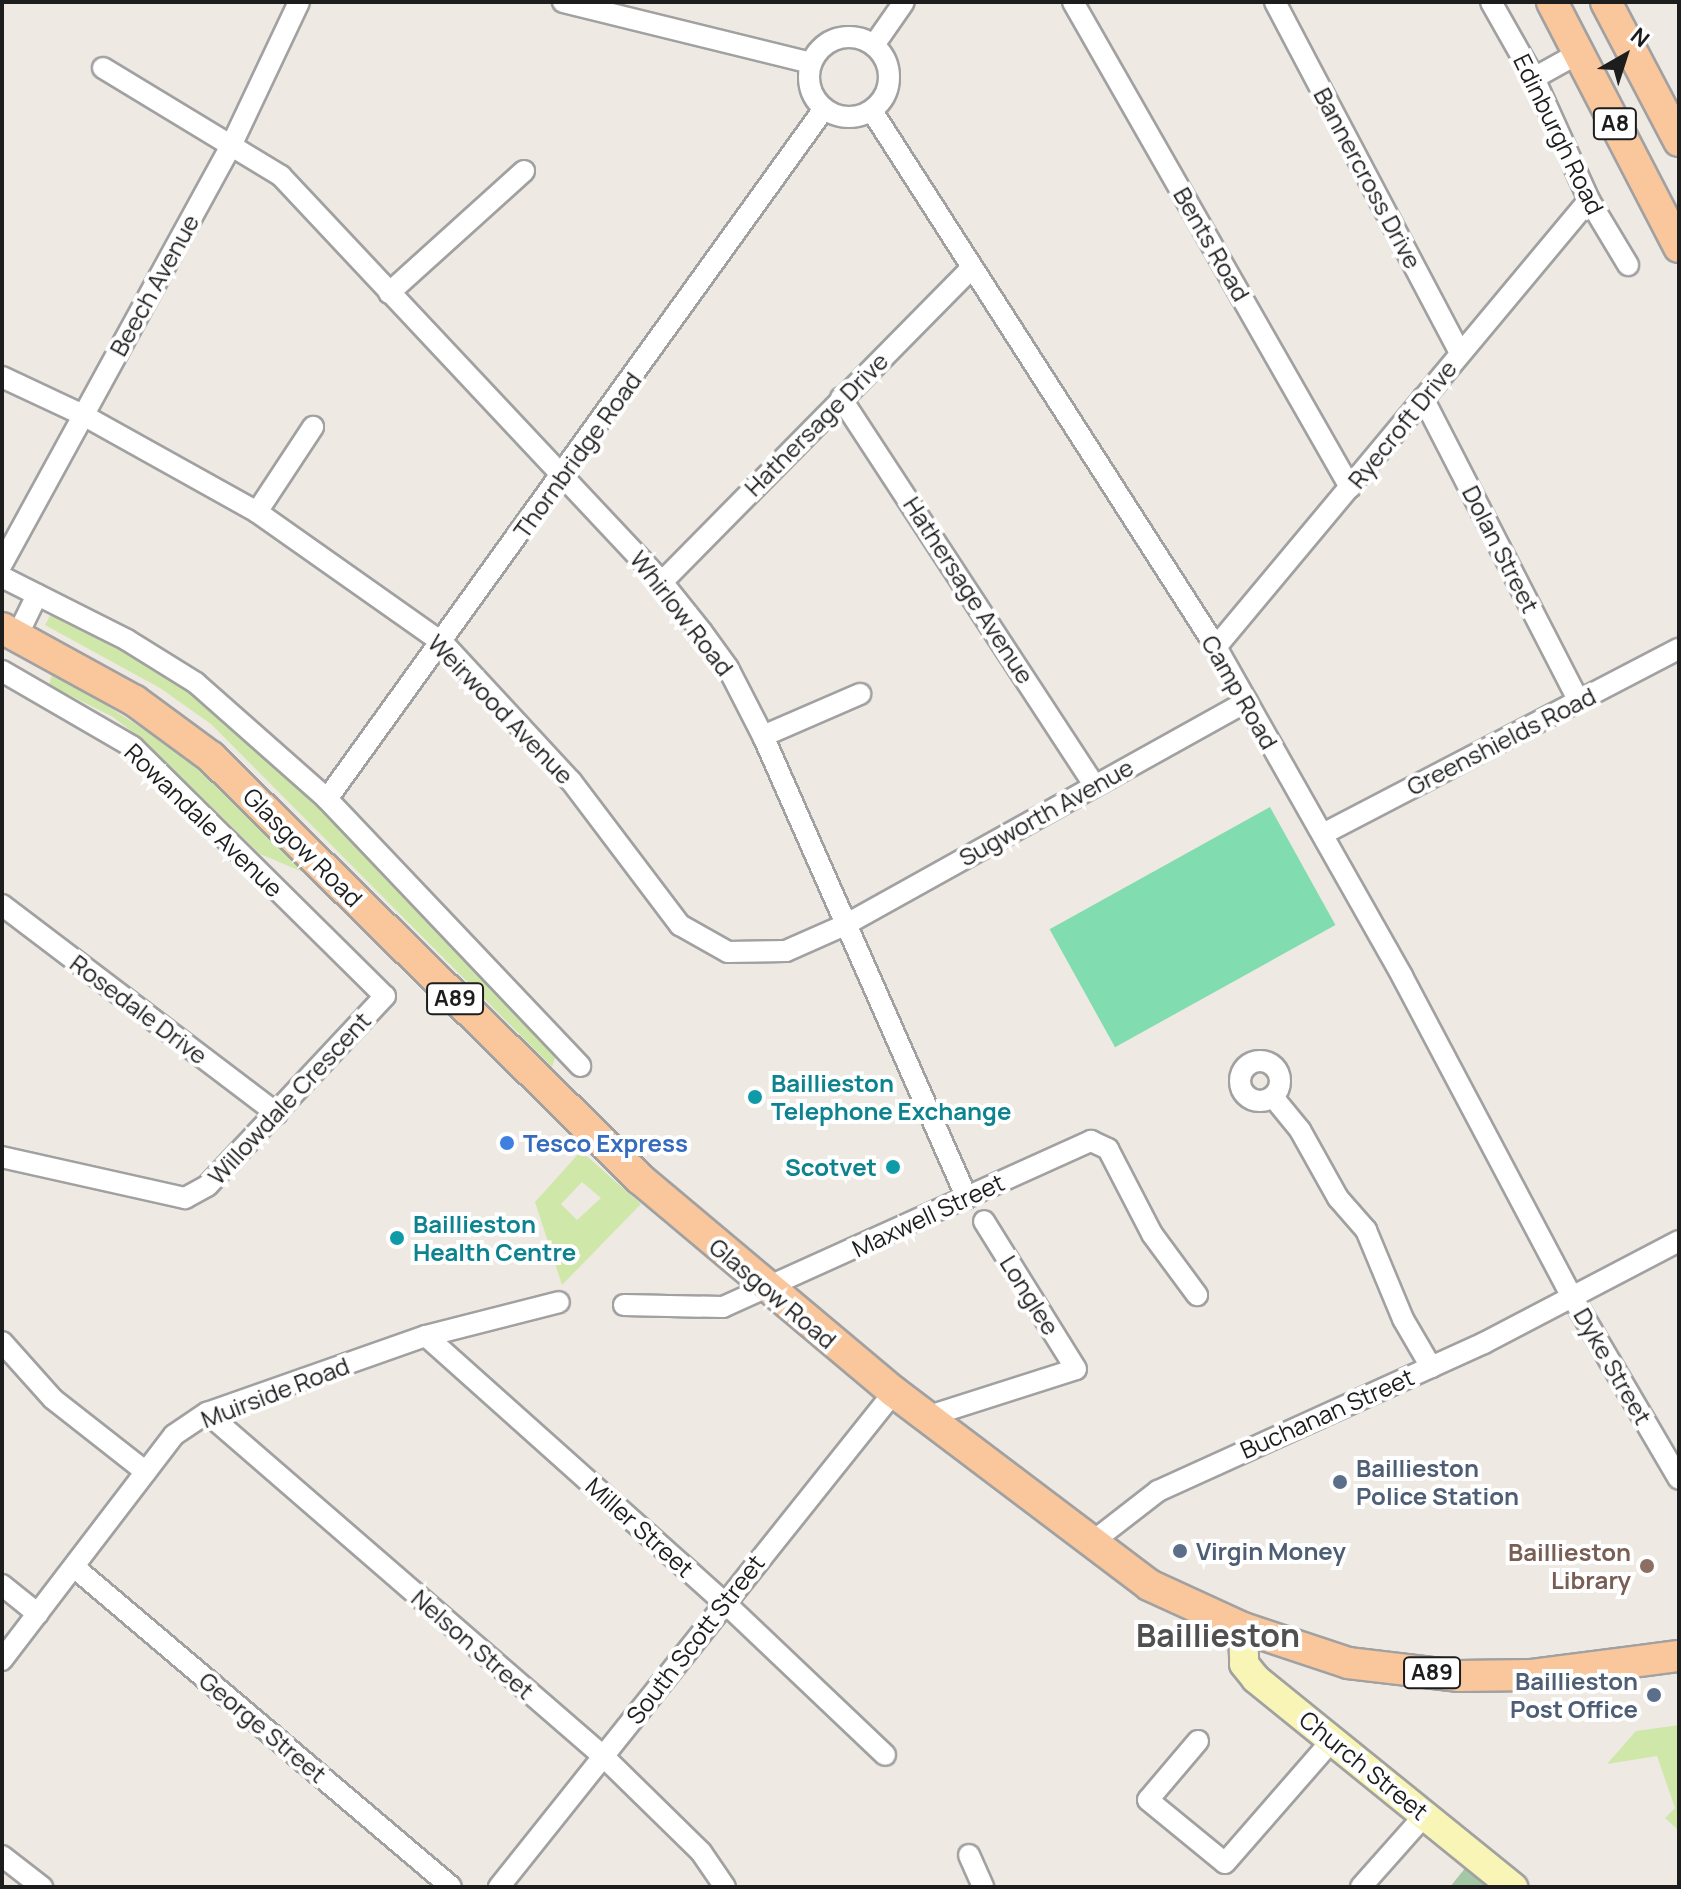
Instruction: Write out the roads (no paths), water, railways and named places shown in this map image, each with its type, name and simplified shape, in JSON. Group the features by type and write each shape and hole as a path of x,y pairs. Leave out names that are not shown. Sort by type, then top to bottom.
{"main road":[{"name":"A8","path":"1552,2 1679,247"},
{"name":"A8","path":"1606,2 1679,141"},
{"path":"1579,53 1621,31"},
{"name":"Glasgow Road","path":"9,632 135,701 211,757 564,1109 766,1289 926,1417 1149,1585 1243,1628 1348,1663 1459,1676 1532,1675 1679,1656"}],"street":[{"name":"Beech Avenue","path":"2,564 231,146 299,2"},
{"path":"563,2 598,6 811,63"},
{"path":"874,45 904,2"},
{"name":"Bents Road","path":"1073,2 1350,487"},
{"name":"Bannercross Drive","path":"1275,2 1460,353"},
{"name":"Edinburgh Road","path":"1491,2 1534,78 1589,200 1628,265"},
{"path":"850,37 874,45 889,79 887,91 872,111 848,118 824,109 810,89 811,63 838,38 850,37"},
{"path":"1534,78 1579,53"},
{"name":"Whirlow Road","path":"103,68 281,176 662,582 728,668 763,736 967,1198"},
{"name":"Thornbridge Road","path":"327,799 443,643 824,109"},
{"name":"Camp Road","path":"872,111 1216,647 1323,834 1571,1295"},
{"path":"389,293 524,171"},
{"name":"Ryecroft Drive","path":"1216,647 1589,200"},
{"name":"Hathersage Drive","path":"662,582 972,268"},
{"name":"Weirwood Avenue","path":"2,377 83,415 257,512 443,643 571,781 680,925 702,941 728,952 756,955 786,951 845,925"},
{"name":"Hathersage Avenue","path":"841,398 1094,784"},
{"name":"Dolan Street","path":"1423,398 1579,701"},
{"path":"257,512 313,427"},
{"name":"Glasgow Road","path":"2,577 127,640 196,683 327,799 580,1066"},
{"path":"9,632 37,595"},
{"name":"Greenshields Road","path":"1323,834 1679,649"},
{"name":"Rowandale Avenue","path":"2,671 133,747 385,996"},
{"path":"763,736 860,694"},
{"name":"Sugworth Avenue","path":"845,925 1247,701"},
{"name":"Rosedale Drive","path":"2,905 277,1114"},
{"name":"Willowdale Crescent","path":"2,1157 185,1198 207,1186 385,996"},
{"path":"1273,1097 1300,1130 1338,1198 1366,1230 1403,1319 1431,1367"},
{"name":"Maxwell Street","path":"624,1305 723,1307 1091,1141 1108,1149 1152,1234 1197,1295"},
{"name":"Longlee","path":"926,1417 1076,1369 984,1221"},
{"name":"Buchanan Street","path":"1091,1543 1158,1491 1338,1405 1431,1367 1679,1241"},
{"name":"Dyke Street","path":"1571,1295 1679,1479"},
{"name":"Muirside Road","path":"2,1660 174,1435 207,1413 426,1336 559,1302"},
{"name":"Miller Street","path":"426,1336 724,1602 885,1755"},
{"path":"2,1342 53,1399 146,1472"},
{"name":"South Scott Street","path":"499,1887 894,1392"},
{"name":"Nelson Street","path":"207,1413 603,1756 701,1852 725,1887"},
{"name":"George Street","path":"74,1567 451,1887"},
{"path":"2,1585 38,1614"},
{"name":"Church Street","path":"1243,1628 1244,1664 1256,1679 1513,1887"},
{"path":"1198,1741 1148,1800 1225,1863 1333,1739"},
{"path":"1361,1887 1425,1815"},
{"path":"969,1855 983,1887"},
{"path":"2,1856 42,1887"}],"place":[{"name":"Baillieston Telephone Exchange","path":"755,1097"},
{"name":"Tesco Express","path":"507,1143"},
{"name":"Scotvet","path":"893,1167"},
{"name":"Baillieston Health Centre","path":"397,1238"},
{"name":"Baillieston Police Station","path":"1340,1482"},
{"name":"Virgin Money","path":"1180,1551"},
{"name":"Baillieston Library","path":"1647,1566"},
{"name":"Baillieston Post Office","path":"1654,1695"}],"district":[{"name":"Baillieston","path":"1218,1635"}]}
